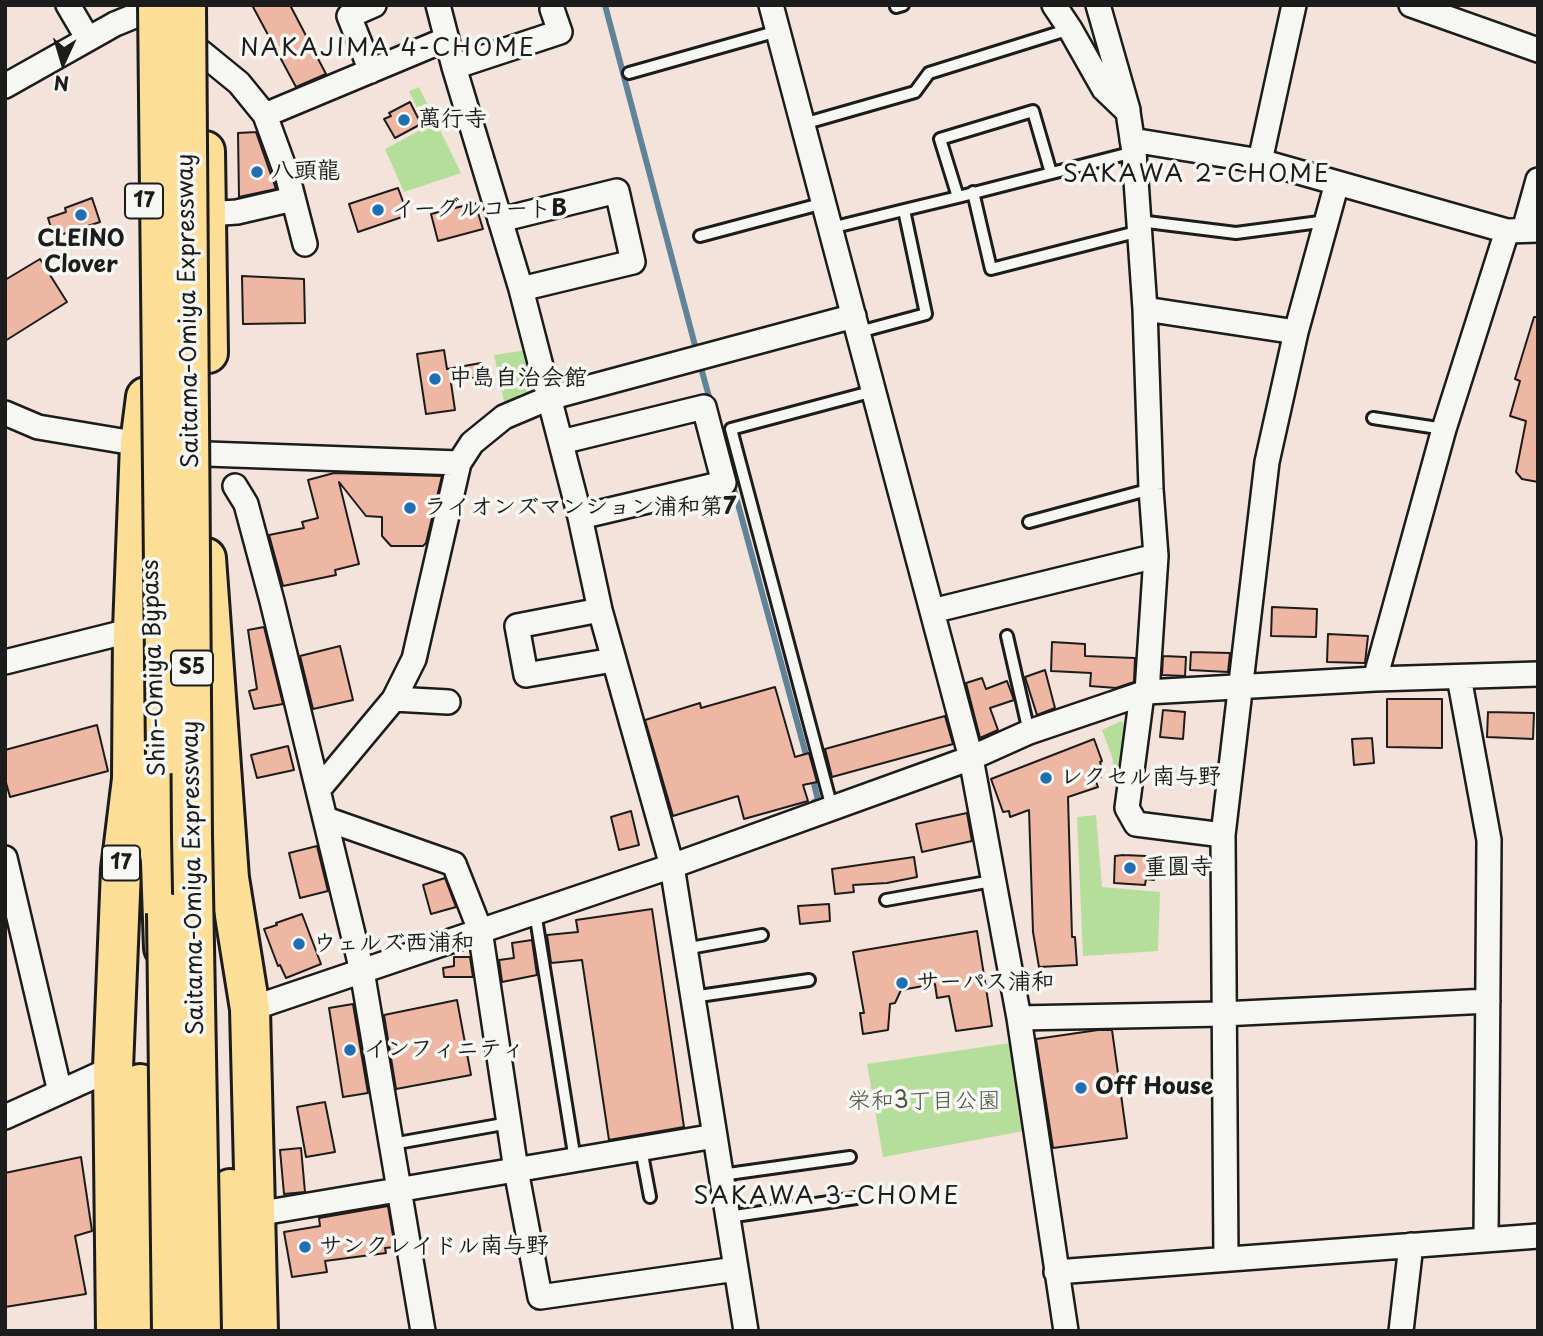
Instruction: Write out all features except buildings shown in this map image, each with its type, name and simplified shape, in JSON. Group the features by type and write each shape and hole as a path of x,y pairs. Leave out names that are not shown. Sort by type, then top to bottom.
{"highway":[{"name":"Saitama-Omiya Expressway","path":"186,5 192,836 201,1331"},
{"name":"Shin-Omiya Bypass","path":"194,1331 207,454 207,214 200,5"},
{"name":"Saitama-Omiya Expressway","path":"147,8 174,1331"},
{"name":"Shin-Omiya Bypass","path":"147,8 146,397 174,1331"},
{"name":"17","path":"116,1331 113,1068 121,869 132,779 133,630 140,444 146,397"},
{"path":"206,558 256,1214 258,1331"},
{"path":"132,779 145,1331"},
{"path":"230,1331 240,1020"}],"street":[{"path":"68,5 88,39"},
{"path":"371,71 349,16 374,5"},
{"path":"771,5 971,758 1019,1018 1066,1331"},
{"path":"1054,5 1104,89 1128,112"},
{"path":"1098,5 1128,112 1133,146 1146,309 1151,489 1156,556 1144,693 1127,808 1136,824 1223,835"},
{"path":"1260,161 1294,5"},
{"path":"1411,5 1538,50"},
{"path":"444,7 447,39 454,67 521,289 580,517 613,660 672,866 746,1331"},
{"path":"5,86 147,8"},
{"path":"454,67 560,32 552,9"},
{"path":"265,115 447,39"},
{"path":"201,52 239,83 265,115 305,244"},
{"path":"1133,146 1260,161 1523,230"},
{"path":"1375,679 1444,429 1523,230 1538,180"},
{"path":"1226,1259 1222,1014 1223,835 1267,462 1296,332 1337,183"},
{"path":"500,220 617,191 633,262 521,289"},
{"path":"207,214 237,212 293,199"},
{"path":"1146,309 1296,332"},
{"path":"318,789 394,699 414,659 459,463 472,443 505,417 549,398 856,324"},
{"path":"561,442 705,407 724,483 580,517"},
{"path":"5,413 38,427 140,444"},
{"path":"207,454 459,463"},
{"path":"235,486 246,505 253,528 362,971 423,1331"},
{"path":"932,611 1156,556"},
{"path":"600,610 517,626 526,675 613,660"},
{"path":"5,662 133,630"},
{"path":"240,1020 362,971 672,866 971,758 1029,732 1144,693 1239,685 1538,674"},
{"path":"1459,677 1489,840 1486,1240"},
{"path":"394,699 448,702"},
{"path":"326,819 454,864 480,930 516,1170 540,1297 736,1269"},
{"path":"5,858 60,1092"},
{"path":"1019,1018 1222,1014 1488,1001"},
{"path":"5,1117 113,1068"},
{"path":"256,1214 715,1136"},
{"path":"1056,1272 1538,1236"},
{"path":"1401,1331 1411,1245"}],"lane":[{"path":"803,124 915,92 929,73 1070,29"},
{"path":"629,73 778,31"},
{"path":"958,197 940,139 1033,111 1051,173"},
{"path":"831,228 1051,173 1133,146"},
{"path":"973,192 991,269 1140,226 1236,233 1327,221"},
{"path":"700,236 824,203"},
{"path":"856,324 926,314 904,210"},
{"path":"832,808 732,429 874,391"},
{"path":"1373,418 1444,429"},
{"path":"1029,522 1151,489"},
{"path":"1007,636 1029,732"},
{"path":"886,900 992,881"},
{"path":"535,912 575,1160"},
{"path":"684,949 762,935"},
{"path":"692,997 809,980"},
{"path":"392,1144 509,1123"},
{"path":"641,1149 650,1197"},
{"path":"721,1175 850,1157"},
{"path":"728,1217 856,1198"}],"green space":[{"path":"419,87 461,173 404,192 385,149 426,127 409,91"},
{"path":"527,350 536,389 520,394 505,406 494,355"},
{"path":"1121,721 1128,726 1122,774 1112,774 1113,760 1102,730"},
{"path":"1096,815 1102,887 1160,892 1158,951 1083,956 1077,817"},
{"name":"栄和3丁目公園","path":"1010,1043 1024,1131 883,1157 867,1064"}],"waterway":[{"path":"605,5 697,353"},
{"path":"700,364 711,404"},
{"path":"732,482 808,762"},
{"path":"812,776 818,800 814,802"}],"place":[{"name":"萬行寺","path":"404,120"},
{"name":"八頭龍","path":"257,172"},
{"name":"イーグルコートB","path":"378,210"},
{"name":"CLEINO Clover","path":"81,215"},
{"name":"中島自治会館","path":"435,379"},
{"name":"ライオンズマンション浦和第7","path":"410,508"},
{"name":"レクセル南与野","path":"1046,778"},
{"name":"重圓寺","path":"1130,868"},
{"name":"ウェルズ西浦和","path":"299,944"},
{"name":"サーパス浦和","path":"902,983"},
{"name":"インフィニティ","path":"350,1050"},
{"name":"Off House","path":"1081,1088"},
{"name":"サンクレイドル南与野","path":"305,1247"}],"district":[{"name":"NAKAJIMA 4-CHOME","path":"388,49"},
{"name":"SAKAWA 2-CHOME","path":"1197,175"},
{"name":"SAKAWA 3-CHOME","path":"827,1197"}]}
